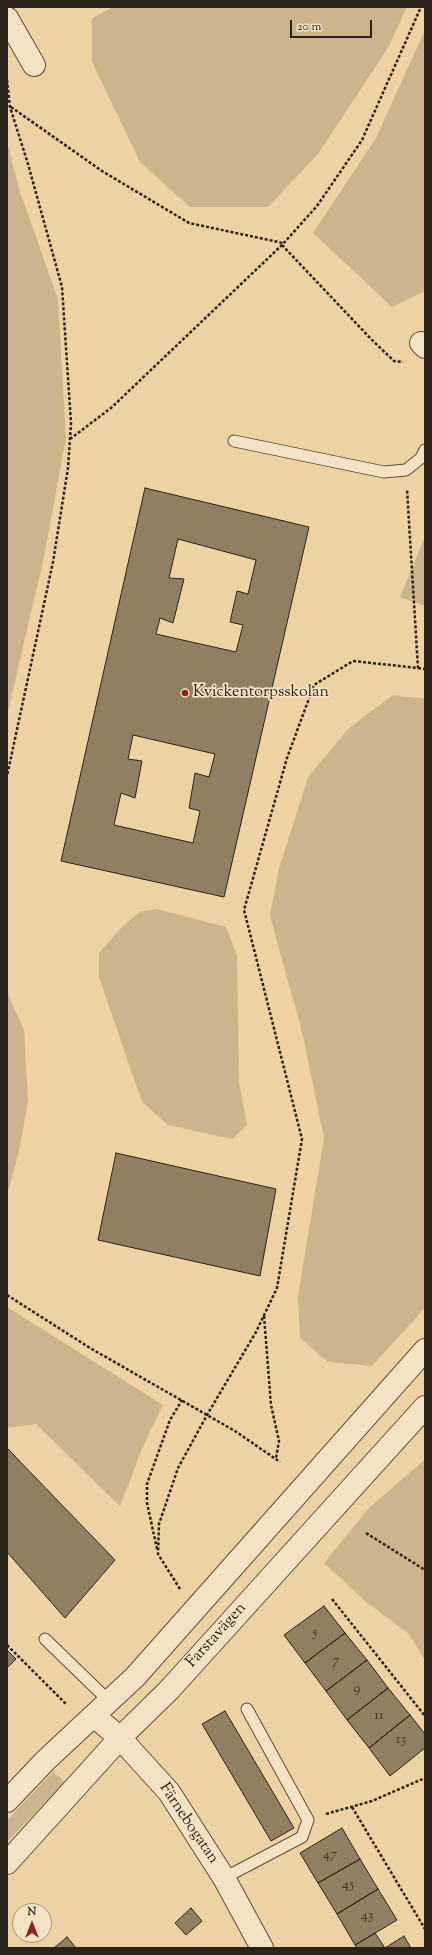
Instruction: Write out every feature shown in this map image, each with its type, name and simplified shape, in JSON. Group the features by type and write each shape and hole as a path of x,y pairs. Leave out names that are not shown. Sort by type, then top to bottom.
{"street":[{"path":"7,18 34,66"},
{"path":"7,1801 46,1760 135,1677 425,1350"},
{"name":"Farstavägen","path":"7,1863 120,1738 169,1690 425,1406"},
{"name":"Färnebogatan","path":"102,1708 120,1738 169,1792 224,1878 262,1948"}],"lane":[{"path":"234,441 384,472 406,470 421,458 425,450"},
{"path":"46,1640 102,1708"},
{"path":"224,1878 302,1838 308,1820 247,1709"}],"path":[{"path":"70,440 111,408 283,244 317,206 362,140 421,7"},
{"path":"7,80 10,107 28,164 62,287 71,423 68,468 53,562 7,776"},
{"path":"10,107 102,171 189,223 283,244 394,361 410,363"},
{"path":"406,470 418,668"},
{"path":"158,1554 158,1524 178,1468 207,1415 256,1332 277,1288 302,1139 244,910 287,758 314,685 353,661 425,669"},
{"path":"7,1295 90,1348 236,1431 280,1462"},
{"path":"264,1315 271,1405 279,1442 276,1458"},
{"path":"181,1590 158,1554 147,1503 147,1484 170,1420 182,1400"},
{"path":"366,1533 425,1570"},
{"path":"332,1598 425,1716"},
{"path":"7,1645 71,1709"},
{"path":"308,1820 372,1801 425,1778"},
{"path":"352,1806 425,1929"}],"shaded area":[{"path":"113,7 407,7 388,48 318,154 268,207 190,207 140,162 92,62 92,18"},
{"path":"425,30 425,291 392,307 313,233 376,138"},
{"path":"7,142 20,192 58,299 66,438 44,557 7,716"},
{"path":"425,537 425,606 400,597"},
{"path":"393,695 425,699 425,1308 372,1366 328,1362 300,1338 298,1296 324,1138 302,1032 270,916 279,869 308,777 348,729"},
{"path":"157,909 226,927 237,955 239,1081 247,1125 232,1139 168,1125 142,1102 99,977 99,953 121,928 139,912"},
{"path":"7,992 24,1030 28,1101 18,1156 7,1195"},
{"path":"7,1307 163,1405 144,1444 120,1506 36,1424 7,1428"},
{"path":"423,1461 425,1462 425,1660 409,1634 365,1601 324,1563 369,1508"},
{"path":"53,1772 65,1782 7,1842 7,1820"}],"building":[{"name":"Kvickentorpsskolan","path":"145,488 309,527 224,897 61,861","holes":["178,539 256,560 248,594 237,591 230,622 243,625 236,652 156,634 160,618 173,623 184,579 169,578","133,735 215,754 209,777 195,773 189,808 200,811 193,843 114,825 121,793 135,798 142,761 128,759"]},
{"path":"116,1153 276,1189 260,1276 98,1240"},
{"path":"7,1448 115,1560 65,1618 7,1552"},
{"path":"324,1606 345,1633 305,1663 284,1635"},
{"path":"345,1633 367,1660 326,1691 305,1663"},
{"path":"7,1650 16,1659 7,1668"},
{"path":"367,1660 388,1688 347,1720 326,1691"},
{"path":"388,1688 410,1715 369,1748 347,1720"},
{"path":"225,1711 294,1828 271,1841 202,1724"},
{"path":"410,1715 425,1734 425,1748 390,1776 369,1748"},
{"path":"342,1828 360,1859 318,1883 300,1853"},
{"path":"360,1859 378,1889 337,1914 318,1883"},
{"path":"378,1889 397,1920 355,1945 337,1914"},
{"path":"191,1908 202,1921 186,1935 175,1923"},
{"path":"375,1933 385,1948 357,1948 355,1945"},
{"path":"404,1936 411,1948 385,1948"},
{"path":"67,1937 76,1948 54,1948"}],"place":[{"name":"Kvickentorpsskolan","path":"185,693"}]}
